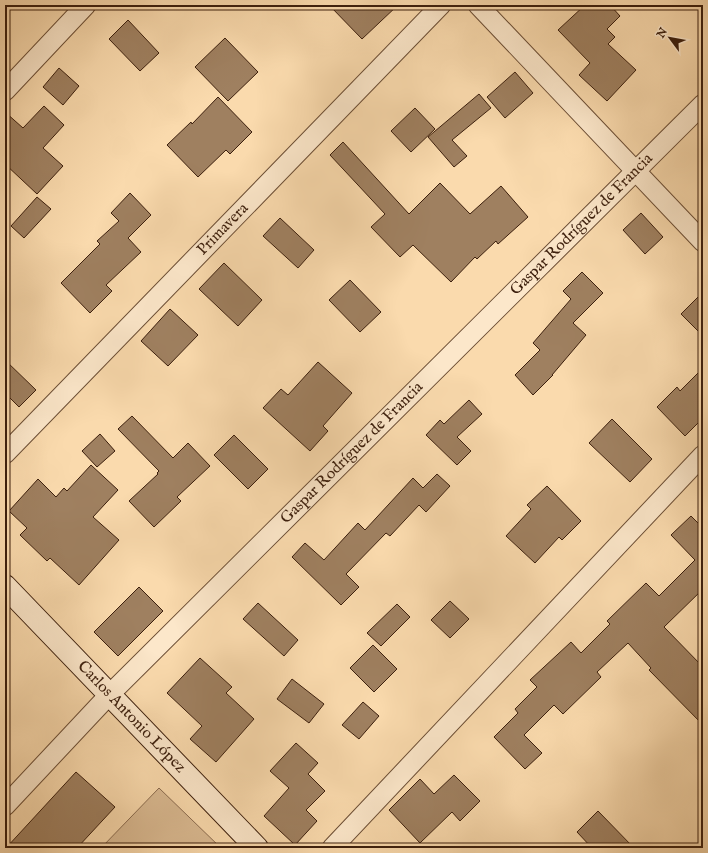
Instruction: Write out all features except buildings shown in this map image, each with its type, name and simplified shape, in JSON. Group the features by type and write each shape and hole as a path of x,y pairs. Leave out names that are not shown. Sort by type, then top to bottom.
{"street":[{"path":"5,91 86,5"},
{"name":"Primavera","path":"5,454 441,5"},
{"path":"478,5 703,242"},
{"name":"Gaspar Rodríguez de Francia","path":"5,806 110,694 703,104"},
{"path":"332,848 703,455"},
{"name":"Carlos Antonio López","path":"5,586 257,848"}],"shaded area":[{"path":"159,788 221,848 101,848"}]}
